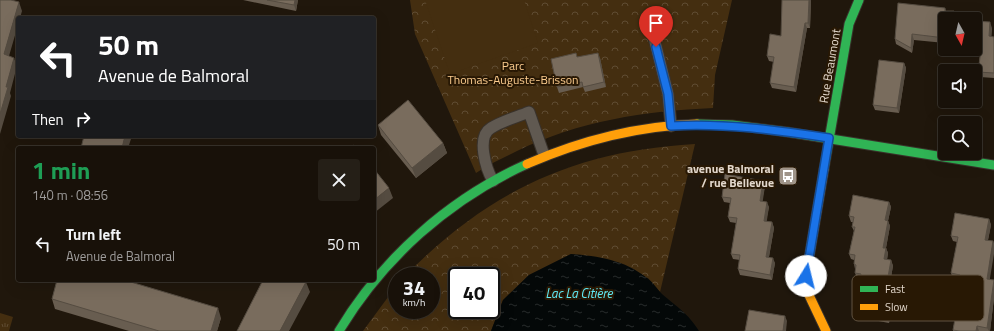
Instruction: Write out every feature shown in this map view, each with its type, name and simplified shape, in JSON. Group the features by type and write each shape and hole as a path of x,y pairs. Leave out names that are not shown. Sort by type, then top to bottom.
{"street":[{"name":"Rue Beaumont","path":"826,331 807,290 806,276 849,24 859,0"},
{"path":"376,279 407,245 454,206 493,181 544,155 582,141 601,137 671,126 711,124 742,126 829,138 994,165"},
{"path":"339,331 373,282"}],"lane":[{"path":"653,34 668,94 671,126"},
{"path":"493,181 488,173 484,154 486,135 490,129 529,112 544,155"}],"green space":[{"name":"Parc Thomas-Auguste-Brisson","path":"410,0 732,0 715,75 713,108 687,109 637,115 588,125 540,141 496,161 476,173 415,34"},
{"path":"425,0 524,0 538,43 450,74"},
{"path":"695,144 660,292 648,278 571,254 529,275 503,300 500,308 500,267 448,267 448,319 496,319 491,331 363,331 388,297 388,319 440,319 440,267 415,267 437,246 469,220 502,198 537,180 573,166 611,155 652,148"},
{"path":"0,313 13,317 9,331 0,331"}],"water":[{"name":"Lac La Citière","path":"571,254 611,260 630,267 649,280 662,294 686,315 699,331 491,331 496,319 500,319 500,308 503,300 529,275"}],"building":[{"path":"0,0 19,2 4,54 14,58 6,87 8,87 0,114"},
{"path":"267,0 295,0 294,5"},
{"path":"782,0 809,0 808,23 805,23 794,87 770,83 774,57 767,56 770,34 781,36"},
{"path":"898,3 945,8 945,11 954,11 938,12 938,37 912,34 911,48 895,39"},
{"path":"982,21 990,22 989,36 994,37 994,73 982,72 982,64 979,64 980,56 982,56"},
{"path":"576,53 577,57 598,53 604,82 583,87 582,82 557,87 551,59"},
{"path":"879,60 904,63 897,108 873,105"},
{"path":"408,100 443,143 412,168 378,125"},
{"path":"84,138 124,138 122,146 82,146"},
{"path":"376,172 389,188 376,198"},
{"path":"725,174 763,181 760,201 767,202 764,221 772,222 766,257 773,258 770,275 738,269 740,255 731,254 737,218 728,217 731,198 722,197"},
{"path":"853,195 889,202 885,220 888,221 883,248 886,248 884,259 891,260 888,275 861,275 855,273 855,255 849,254 855,227 852,227 854,217 849,216"},
{"path":"955,213 989,219 985,240 993,241 987,279 994,280 987,328 977,326 976,331 953,330 955,321 984,321 984,275 960,275 951,273 958,237 951,236"},
{"path":"56,282 131,282 218,308 211,331 159,331 52,299"},
{"path":"262,282 306,282 280,331 237,331"},
{"path":"749,310 785,316 783,331 745,331"}],"traffic: fast":[{"path":"824,169 849,24 859,0"},
{"path":"697,124 732,125 787,132 994,165"},
{"path":"376,279 397,255 420,233 445,213 498,178 527,164"},
{"path":"339,331 374,282"}],"traffic: slow":[{"path":"527,164 568,148 610,136 653,128 697,124"},
{"path":"824,169 806,276 807,291 826,331"}],"place":[{"name":"avenue Balmoral / rue Bellevue","path":"788,176"}],"route":[{"path":"656,47 668,94 671,126 711,124 749,126 829,138 806,276"}]}
